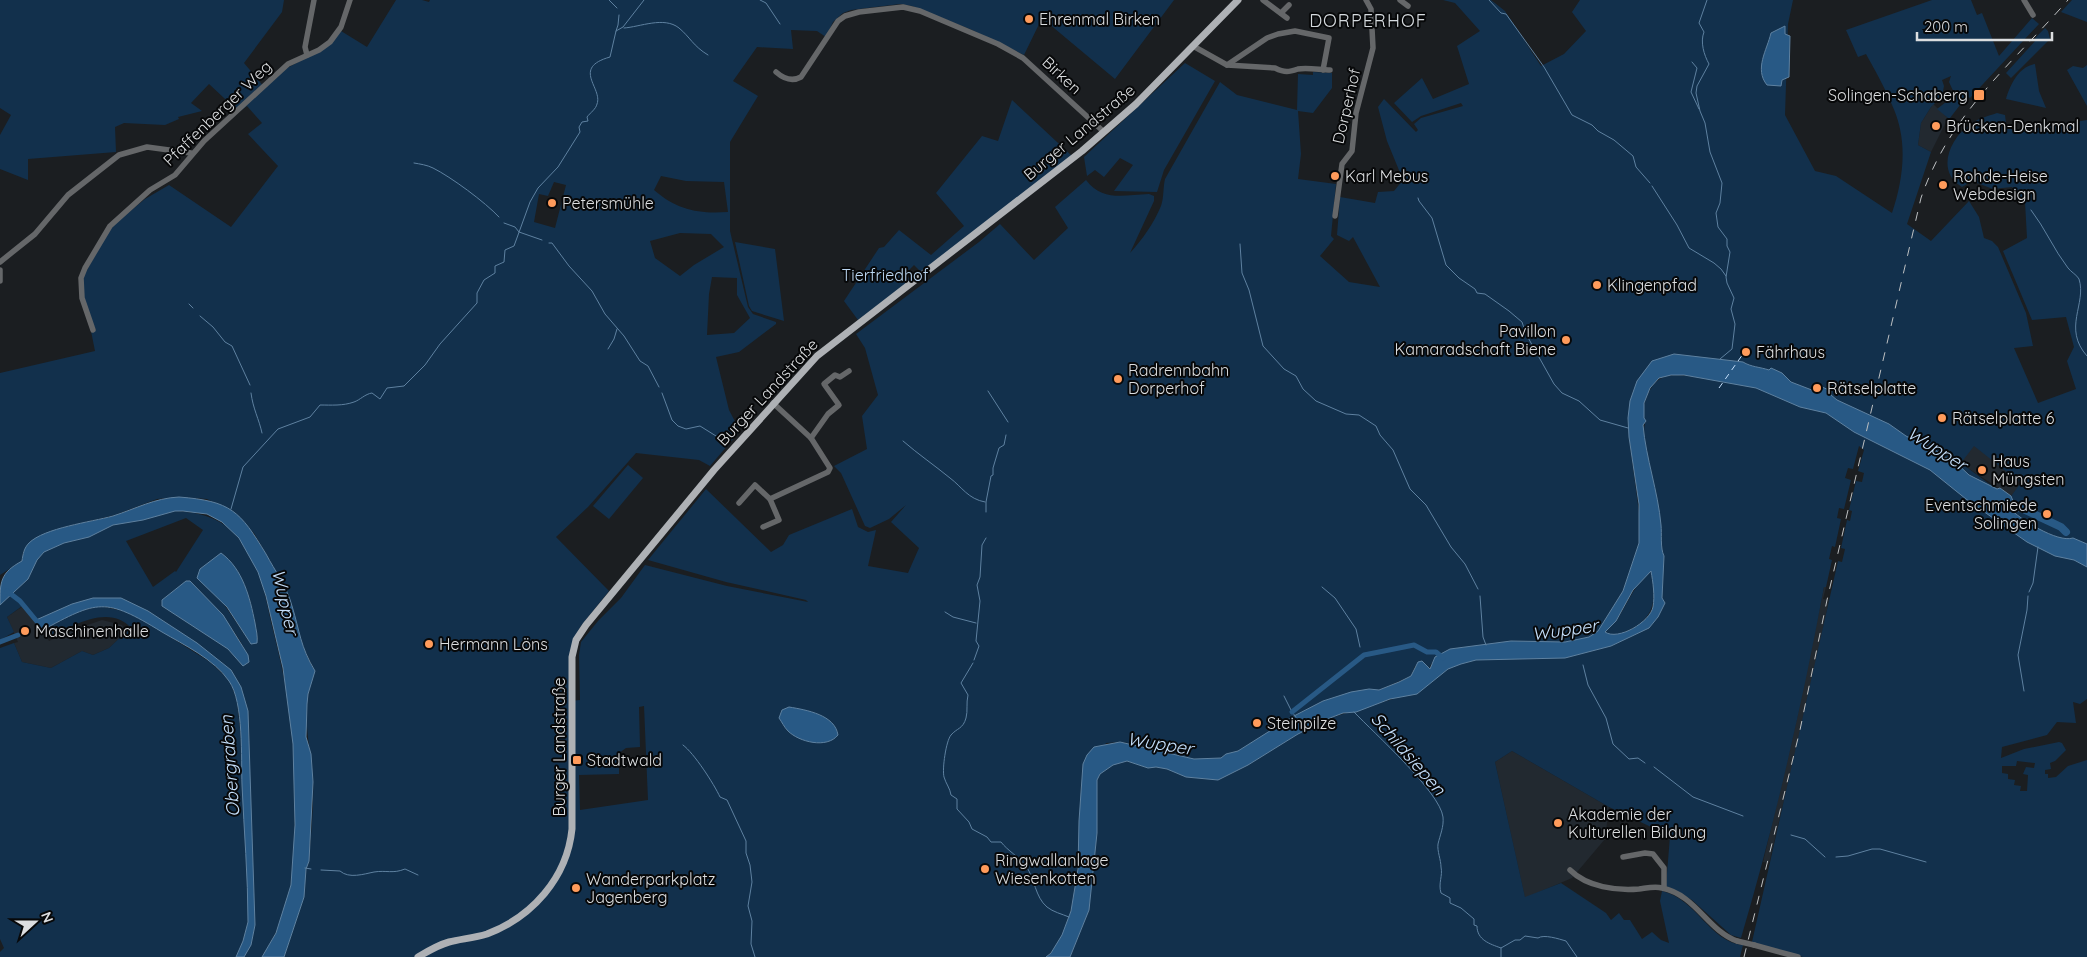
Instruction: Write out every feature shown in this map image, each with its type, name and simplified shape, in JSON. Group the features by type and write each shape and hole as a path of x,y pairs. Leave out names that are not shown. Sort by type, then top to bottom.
{"main road":[{"name":"Burger Landstraße","path":"418,957 444,944 480,936 501,927 538,901 558,876 568,853 572,829 572,657 577,637 675,516 773,403 822,351 1067,163 1104,132 1136,104 1238,0"}],"street":[{"path":"307,55 305,47 314,0"},
{"name":"Pfaffenberger Weg","path":"93,330 82,298 81,278 84,268 110,226 155,186 175,175 192,154 288,64 323,48 334,38 342,25 350,0"},
{"path":"1263,0 1286,18"},
{"name":"Dorperhof","path":"1335,216 1342,164 1352,151 1356,113 1373,48 1371,9 1366,0"},
{"path":"1400,0 1408,6"},
{"path":"2024,0 2033,15"},
{"path":"1282,13 1289,5"},
{"name":"Birken","path":"776,72 787,79 796,80 801,78 838,21 845,16 857,12 899,7 912,8 998,44 1024,58 1104,132"},
{"path":"1227,65 1271,36 1295,32 1329,38 1323,70"},
{"path":"1193,46 1227,65 1275,68 1282,72 1293,72 1298,69 1330,70"},
{"path":"0,262 35,234 68,195 119,155 146,147 192,154"},
{"path":"0,270 0,282"},
{"path":"812,438 828,414 839,405 824,384 835,375 840,377 849,370"},
{"path":"770,499 830,470 812,438 773,403"},
{"path":"739,503 755,485 770,499 779,520 763,527"},
{"path":"1623,857 1653,854 1664,868 1664,888"},
{"path":"1570,870 1582,879 1600,887 1664,888 1690,901 1719,929 1737,941 1794,956"}],"shaded area":[{"path":"1933,104 1948,118 1931,152 1918,145 1921,123"},
{"path":"1974,445 2022,483 2011,496 1960,463"},
{"path":"1824,587 1826,587 1823,599 1829,600 1809,697 1769,863 1763,862 1795,727"},
{"path":"26,604 49,641 102,620 122,625 126,632 109,648 93,655 82,651 51,668 22,662 14,643 18,642 7,617"},
{"name":"Akademie der Kulturellen Bildung","path":"1512,751 1609,807 1605,839 1572,878 1525,898 1495,762"}],"green space":[{"path":"0,0 284,0 282,12 244,63 265,88 287,68 327,47 341,31 367,47 396,0 422,0 429,2 430,0 1174,0 1115,79 1042,18 1024,55 972,30 912,6 900,4 851,10 843,13 833,22 826,37 817,31 791,30 793,49 757,47 733,81 758,96 730,142 730,231 748,307 753,314 776,322 776,324 739,352 716,357 729,410 740,431 710,466 699,460 636,453 588,507 556,537 609,591 581,626 574,639 570,701 580,700 579,655 581,642 598,621 621,598 645,565 727,586 808,602 648,560 706,489 771,552 783,545 789,535 852,509 858,527 868,532 876,530 868,566 908,573 919,548 891,522 906,505 889,519 870,528 865,526 841,473 834,466 867,449 862,416 878,395 865,348 856,334 979,242 1000,224 1034,260 1068,228 1055,207 1086,180 1100,192 1114,196 1149,194 1154,196 1154,201 1130,253 1155,219 1162,203 1165,179 1220,82 1237,95 1297,110 1298,74 1313,75 1313,72 1332,73 1332,88 1313,113 1298,111 1301,154 1298,179 1336,184 1331,236 1334,239 1320,256 1349,282 1380,287 1353,237 1349,241 1337,235 1340,197 1375,203 1378,192 1394,191 1403,180 1387,141 1378,107 1384,99 1416,132 1418,130 1414,124 1421,118 1463,106 1461,103 1421,116 1412,122 1394,103 1422,78 1433,99 1469,84 1457,46 1480,31 1455,3 1443,0 1491,0 1505,11 1541,66 1564,54 1586,31 1572,12 1580,0 1793,0 1788,24 1785,115 1815,171 1836,176 1892,213 1900,182 1903,150 1898,120 1886,91 1866,54 1858,57 1846,30 1932,0 1971,0 1977,15 1982,13 1999,56 2032,18 2039,24 1970,98 1967,96 1950,118 1937,109 1955,95 1949,82 1951,76 1942,80 1944,86 1942,96 1931,107 1921,123 1918,145 1931,152 1907,224 1931,241 1969,201 1979,217 1984,238 1992,241 1998,247 2026,313 2033,346 2014,348 2038,403 2076,389 2067,361 2074,347 2066,317 2032,320 2003,251 2027,238 2025,202 2012,187 1993,189 1972,181 1962,187 1954,181 1949,173 1948,156 1951,147 1962,131 1975,121 1997,113 2005,115 2006,123 2014,132 2087,120 2087,699 2080,704 2073,702 2076,723 2057,722 2047,735 2002,747 2001,758 2024,749 2062,743 2066,750 2055,761 2050,763 2051,769 2045,770 2048,778 2056,777 2068,766 2087,760 2087,957 1803,957 1752,942 1838,561 1842,562 1845,549 1841,548 1847,520 1850,521 1852,511 1849,510 1856,481 1862,482 1864,473 1858,471 1864,450 1859,446 1853,469 1848,468 1845,478 1851,480 1844,509 1839,508 1837,518 1841,519 1835,547 1832,546 1829,559 1832,560 1826,587 1824,587 1797,720 1765,851 1741,938 1731,935 1692,900 1666,886 1670,836 1609,807 1512,751 1495,762 1525,897 1561,883 1606,913 1611,920 1619,913 1624,920 1630,920 1642,939 1652,932 1661,940 1669,943 1660,901 1662,891 1674,895 1685,902 1721,936 1731,942 1743,945 1740,957 1070,957 1089,910 1097,833 1097,780 1100,774 1113,765 1127,761 1148,768 1167,769 1186,777 1218,780 1330,718 1393,699 1429,683 1448,669 1461,664 1476,660 1565,658 1611,646 1649,628 1658,617 1665,603 1662,598 1664,556 1661,551 1660,520 1645,444 1644,430 1646,421 1643,416 1643,407 1651,389 1662,378 1676,375 1704,378 1674,354 1629,412 1629,437 1640,520 1639,543 1623,591 1598,631 1589,637 1565,642 1511,641 1450,649 1431,664 1429,669 1425,664 1415,666 1411,676 1379,690 1369,689 1323,701 1292,717 1238,751 1226,754 1221,758 1194,759 1142,745 1120,742 1106,743 1089,768 1082,783 1078,862 1072,906 1058,944 1046,957 284,957 304,897 306,869 309,861 313,780 306,715 309,690 315,671 301,643 292,605 282,582 254,533 207,499 179,497 157,499 115,515 64,527 23,552 22,561 0,575 0,373 95,351 91,331 96,330 88,314 83,296 83,277 111,227 145,199 169,185 231,227 278,166 248,134 262,123 247,106 239,112 209,84 191,103 202,111 178,117 179,119 165,125 124,123 115,127 116,152 28,159 28,180 0,169 0,135 11,115 0,108","holes":["661,176 686,181 724,182 728,212 707,212 688,209 671,202 654,190","554,182 566,185 555,228 534,222 539,194 548,196","680,233 711,234 724,247 680,276 655,258 650,241","712,277 737,278 737,295 750,318 734,333 707,335 709,294","1974,446 2021,483 2011,496 1988,483 1961,463","644,706 648,800 580,810 579,775 619,774 619,753 626,748 640,747 639,707","2017,761 2035,763 2034,768 2026,767 2023,774 2028,775 2027,791 2020,791 2021,786 2014,785 2015,780 2008,779 2008,774 2002,773 2002,766 2016,766"]},
{"path":"2072,0 2087,0 2087,22 2061,12"},
{"path":"2045,28 2050,39 2011,78 2006,73"},
{"path":"1185,63 1215,81 1164,170 1157,192 1114,191 1133,165 1120,158 1104,177 1095,170 1087,176 1084,157"},
{"path":"2035,64 2039,91 2046,108 2006,99 2013,82 2020,72 2024,68"},
{"path":"2087,65 2087,106 2067,70 2073,66 2083,68"},
{"name":"Tierfriedhof","path":"1012,100 1072,156 921,272 914,265 905,274 911,280 858,320 844,301 879,248 884,247 899,230 931,255 964,226 936,193 982,136 998,141"},
{"path":"735,242 775,249 784,321 752,311 749,306"},
{"path":"628,465 643,478 609,519 593,506"},
{"path":"175,511 202,515 218,521 232,531 246,547 252,557 264,589 283,675 292,729 295,844 292,884 287,903 272,941 262,957 244,957 251,945 255,925 248,711 231,670 121,598 72,604 36,620 25,604 7,617 14,632 0,640 0,605 28,579 37,560 44,552 64,543 89,537 113,525 143,520","holes":["186,518 203,530 176,572 153,587 126,541","209,563 237,570 250,600 258,639 251,644 200,569","190,581 216,608 241,642 249,662 243,666 228,649 162,606 162,600 182,584"]},
{"path":"1651,571 1654,592 1648,615 1642,622 1624,632 1614,635 1605,633 1616,621 1640,582"},
{"path":"100,606 132,613 210,662 230,681 237,701 241,738 248,888 248,922 236,957 0,957 0,952 4,948 0,939 0,648 14,643 22,662 51,668 82,651 93,655 109,648 126,632 132,629 123,621 113,617 102,617 78,623 47,638 41,631 77,612"}],"water":[{"path":"1785,26 1785,34 1790,36 1789,77 1782,80 1781,86 1767,85 1762,73 1763,59 1771,33"},
{"path":"1674,354 1743,362 1769,370 1771,368 1782,373 1791,382 1817,392 1820,386 1831,391 1831,395 1837,400 1889,424 1906,436 1937,451 1945,458 1950,457 1969,475 1997,489 2000,488 2011,496 2013,501 2029,511 2028,514 2009,508 2030,524 2049,534 2066,539 2073,538 2087,544 2087,567 2074,560 2055,556 2027,542 1966,499 1930,470 1854,432 1826,413 1800,407 1756,388 1684,375 1671,375 1659,378 1650,388 1644,403 1644,418 1646,421 1643,425 1659,512 1664,556 1662,598 1665,603 1658,617 1649,628 1611,646 1565,658 1476,660 1461,664 1448,669 1417,694 1390,699 1356,712 1343,713 1330,718 1218,780 1186,777 1167,769 1148,768 1127,761 1113,765 1100,774 1097,780 1097,833 1089,910 1070,957 1046,957 1051,953 1062,935 1071,911 1078,869 1083,764 1087,755 1094,747 1120,742 1194,759 1221,758 1226,754 1238,751 1292,717 1323,701 1351,692 1369,689 1379,690 1399,682 1411,676 1418,662 1422,661 1430,669 1435,657 1450,649 1511,641 1565,642 1589,637 1598,631 1623,591 1639,543 1639,504 1628,418 1630,401 1637,381 1652,361","holes":["1651,571 1654,589 1654,603 1651,613 1640,624 1625,632 1618,634 1605,632 1616,621 1633,590"]},
{"path":"179,497 223,505 241,518 249,528 287,592 303,646 315,671 307,704 306,737 311,754 313,782 309,861 306,869 304,897 284,957 262,957 276,933 291,885 295,825 293,744 283,668 266,596 258,572 239,538 222,522 207,514 183,511 175,511 143,520 113,525 89,537 64,543 44,552 37,560 28,579 0,605 0,590 5,574 22,561 26,547 36,538 56,529 113,516 153,502"},
{"path":"221,553 235,567 248,594 257,633 257,643 251,644 227,607 197,578 200,569"},
{"path":"186,581 190,581 223,615 248,655 249,662 243,666 228,649 162,606 162,600"},
{"path":"93,598 121,598 148,611 197,643 231,670 241,687 248,711 255,925 251,945 244,957 236,957 248,922 241,731 234,690 223,673 207,659 143,621 114,608 89,608 41,631 36,620 72,604"},
{"path":"789,707 812,712 826,718 836,728 838,735 827,742 820,743 806,741 793,735 779,718 782,710"}],"waterway":[{"path":"609,0 617,8"},
{"path":"231,509 243,467 278,429 310,417 320,405 350,403 372,393 380,399 387,388 404,386 425,365 440,344 477,303 477,293 484,280 495,273 495,266 504,262 505,250 514,246 530,202 538,188 558,167 580,132 579,127 582,122 588,121 587,117 596,106 598,98 591,79 590,72 592,67 610,57 616,31 623,27 644,0"},
{"path":"760,0 766,3 780,24"},
{"path":"1489,0 1501,13 1506,14 1544,67 1572,115 1592,125 1633,156 1636,167 1650,183"},
{"path":"1707,0 1699,23 1704,32 1703,48 1709,64 1697,86 1696,93 1705,123 1710,152 1722,183 1720,203 1716,213 1718,227 1727,239 1727,246 1730,252 1726,277 1734,298 1731,309 1735,324 1732,349 1720,359"},
{"path":"616,31 619,15"},
{"path":"624,28 659,22 673,25 679,28 708,55"},
{"path":"1692,62 1697,68 1691,92 1699,109"},
{"path":"414,163 431,167 449,177 477,197 499,217"},
{"path":"1652,186 1689,248 1714,263 1726,276"},
{"path":"1418,198 1432,218 1446,265 1459,278 1475,289 1477,293 1485,294 1522,322 1526,334 1554,384 1562,393 1579,401 1600,420 1628,428"},
{"path":"2031,210 2063,261 2079,279 2081,288 2076,336 2087,356"},
{"path":"504,223 515,227 519,232 542,240"},
{"path":"549,243 552,243 569,266 592,291 605,314 624,336 640,361 648,366 659,387"},
{"path":"1240,244 1242,273 1249,290 1263,346 1284,369 1296,376 1303,389 1316,401 1346,414 1359,415 1376,426 1380,435 1393,450 1410,489 1426,505 1451,547 1465,564 1478,589"},
{"path":"189,304 193,308"},
{"path":"200,316 213,327 225,342 232,346 250,385"},
{"path":"608,349 617,329"},
{"path":"988,391 1008,422"},
{"path":"251,393 262,433"},
{"path":"662,393 672,420 678,426 686,429 700,426 724,441"},
{"path":"986,512 986,502 993,468 999,448 1004,445 1006,435"},
{"path":"903,441 974,498 985,502"},
{"name":"Wupper","path":"2021,508 2061,527 2066,532"},
{"path":"974,660 979,646 976,641 980,601 977,585 980,577 982,545 986,538"},
{"path":"2029,592 2033,583 2038,547"},
{"path":"1322,587 1335,598 1356,629 1360,647"},
{"path":"7,591 20,601 39,624"},
{"path":"1480,596 1483,637 1486,645"},
{"path":"2024,691 2018,655 2028,596"},
{"path":"945,612 953,617 976,623"},
{"path":"0,642 18,635"},
{"path":"1292,712 1364,655 1414,645 1427,652 1436,652 1443,658"},
{"path":"973,663 961,683 968,695 965,722 949,738 945,755 944,773 951,795 957,799 957,809 969,822 972,829 987,837 991,842 1001,842 1026,866 1043,903 1052,910 1069,917"},
{"path":"1583,665 1588,685 1606,718 1613,744 1629,759 1638,758 1645,763"},
{"path":"1284,696 1296,717"},
{"name":"Schildsiepen","path":"1354,712 1419,778 1439,806 1443,817 1438,844 1441,893 1450,898 1450,903 1461,908 1474,919 1474,925 1477,926 1479,935 1489,943 1501,948 1525,936 1538,938 1544,936 1552,937 1566,941 1577,957"},
{"path":"683,745 703,769 720,797 727,800 746,841 746,853 752,882 748,906 752,921 751,944 755,957"},
{"path":"1654,767 1693,797 1743,816"},
{"path":"1791,835 1805,839 1825,857"},
{"path":"1836,857 1880,849 1926,862"},
{"path":"305,868 311,869"},
{"path":"321,870 340,871 348,875 361,875 405,869 418,875"},
{"path":"1501,948 1501,957"}],"ferry route":[{"path":"1719,388 1743,354"}],"railway":[{"path":"1744,957 1800,730 1827,600 1921,198 1933,168 1948,140 1965,115 2004,69 2068,0"}],"place":[{"name":"Ehrenmal Birken","path":"1029,19"},
{"name":"Solingen-Schaberg","path":"1979,95"},
{"name":"Brücken-Denkmal","path":"1936,126"},
{"name":"Karl Mebus","path":"1335,176"},
{"name":"Rohde-Heise Webdesign","path":"1943,185"},
{"name":"Petersmühle","path":"552,203"},
{"name":"Klingenpfad","path":"1597,285"},
{"name":"Pavillon Kamaradschaft Biene","path":"1566,340"},
{"name":"Fährhaus","path":"1746,352"},
{"name":"Radrennbahn Dorperhof","path":"1118,379"},
{"name":"Rätselplatte","path":"1817,388"},
{"name":"Rätselplatte 6","path":"1942,418"},
{"name":"Haus Müngsten","path":"1982,470"},
{"name":"Eventschmiede Solingen","path":"2047,514"},
{"name":"Maschinenhalle","path":"25,631"},
{"name":"Hermann Löns","path":"429,644"},
{"name":"Steinpilze","path":"1257,723"},
{"name":"Stadtwald","path":"577,760"},
{"name":"Akademie der Kulturellen Bildung","path":"1558,823"},
{"name":"Ringwallanlage Wiesenkotten","path":"985,869"},
{"name":"Wanderparkplatz Jagenberg","path":"576,888"}],"district":[{"name":"DORPERHOF","path":"1368,21"}],"water label":[{"name":"Obergraben","path":"230,766"}]}
